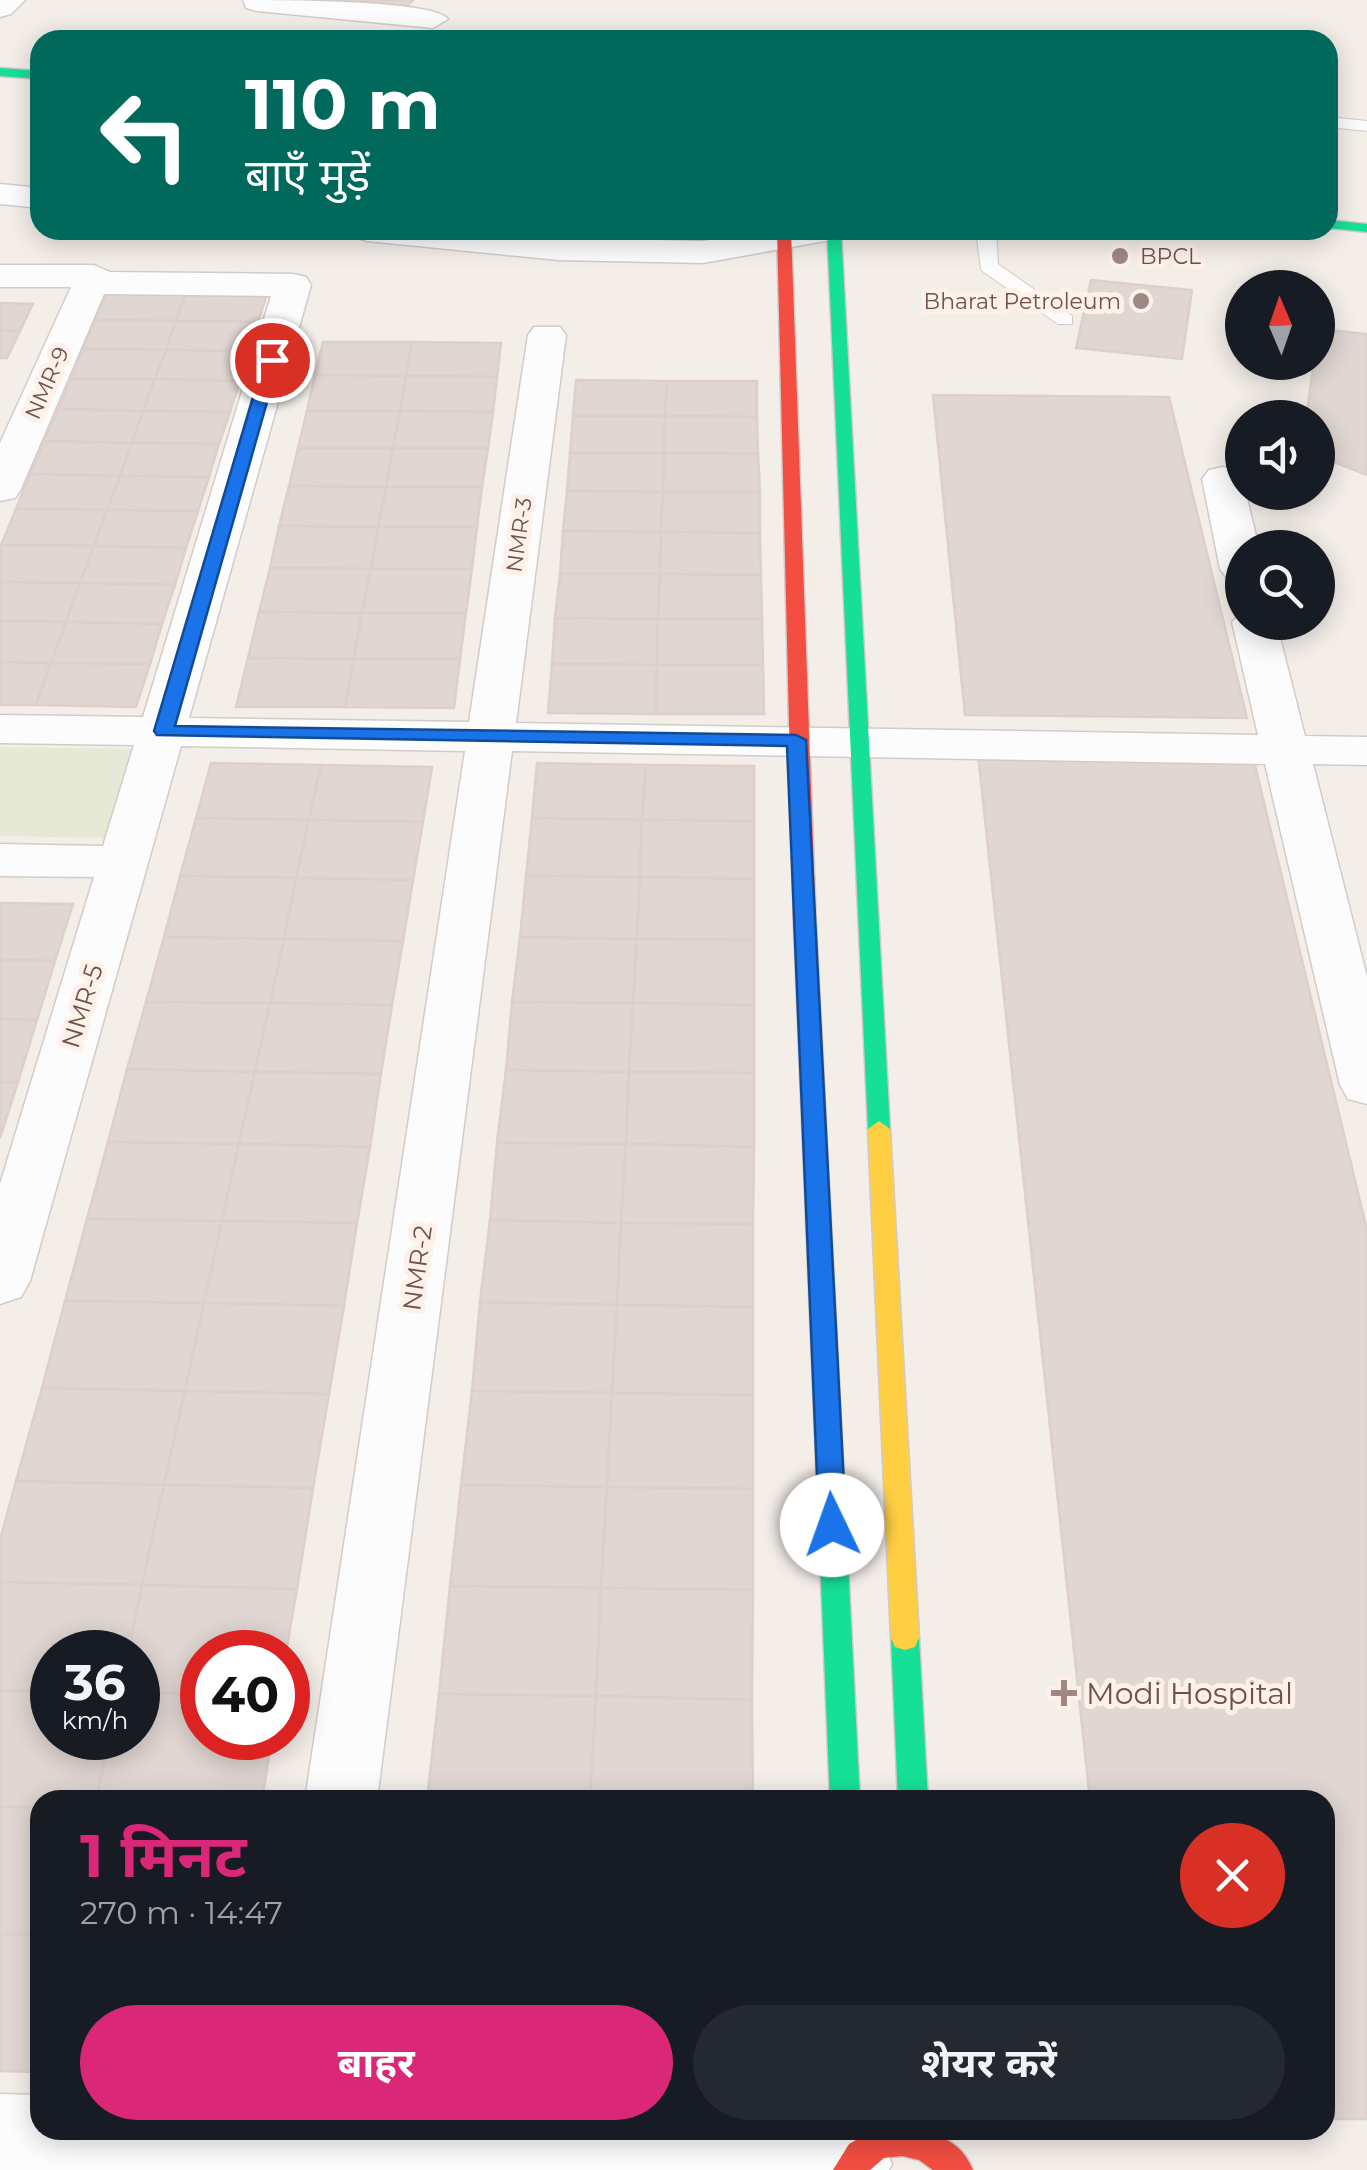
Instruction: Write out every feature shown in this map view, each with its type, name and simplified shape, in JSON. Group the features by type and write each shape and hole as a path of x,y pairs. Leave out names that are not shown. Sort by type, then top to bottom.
{"street":[{"path":"257,2 445,13 410,30"},
{"path":"0,72 30,75"},
{"path":"0,94 30,97"},
{"path":"0,194 30,197"},
{"path":"1338,202 1367,204"},
{"path":"1338,225 1367,228"},
{"path":"468,240 559,249 684,252 751,240"},
{"path":"784,240 796,740 845,1790"},
{"path":"835,240 863,742 913,1790"},
{"path":"0,276 93,279"},
{"name":"NMR-5","path":"0,1281 293,285 93,279"},
{"name":"NMR-9","path":"0,490 93,279"},
{"name":"NMR-3","path":"492,736 547,335"},
{"path":"1222,479 1233,530"},
{"path":"1258,640 1367,1084"},
{"path":"0,729 1367,751"},
{"name":"NMR-2","path":"342,1790 492,736"},
{"path":"0,860 125,862"},
{"path":"0,2134 30,2135"},
{"path":"135,2140 292,2147 856,2154 887,2140"},
{"path":"932,2140 957,2170"}],"lane":[{"path":"1338,123 1367,126"},
{"path":"987,240 988,266 1065,320"}],"green space":[{"path":"0,747 137,749 111,838 0,836"}],"building":[{"path":"337,0 413,0 406,8"},
{"path":"1091,280 1192,290 1182,359 1076,348"},
{"path":"106,293 186,293 176,321 95,320"},
{"path":"186,293 267,294 258,322 176,321"},
{"path":"0,303 33,304 20,331 0,330"},
{"path":"95,320 176,321 166,350 83,349"},
{"path":"176,321 258,322 249,351 166,350"},
{"path":"0,330 20,331 7,358 0,358"},
{"path":"1335,331 1367,334 1367,475 1335,463 1335,400 1309,400 1311,380 1335,380"},
{"path":"323,342 412,342 406,376 315,375"},
{"path":"412,342 501,343 497,377 406,376"},
{"path":"83,349 166,350 155,379 71,379"},
{"path":"166,350 249,351 240,381 155,379"},
{"path":"315,375 406,376 400,411 307,411"},
{"path":"406,376 497,377 493,412 400,411"},
{"path":"71,379 155,379 143,411 58,409"},
{"path":"155,379 240,381 230,412 143,411"},
{"path":"576,380 667,381 665,416 573,416"},
{"path":"667,381 757,381 757,417 665,416"},
{"path":"933,395 1169,397 1247,718 965,715"},
{"path":"58,409 143,411 132,443 44,441"},
{"path":"143,411 230,412 219,444 132,443"},
{"path":"307,411 400,411 393,448 298,448"},
{"path":"400,411 493,412 488,448 393,448"},
{"path":"573,416 665,416 664,453 570,453"},
{"path":"665,416 757,417 758,454 664,453"},
{"path":"44,441 132,443 120,476 30,474"},
{"path":"132,443 219,444 209,477 120,476"},
{"path":"298,448 393,448 386,487 289,486"},
{"path":"393,448 488,448 482,487 386,487"},
{"path":"570,453 664,453 663,492 567,491"},
{"path":"664,453 758,454 760,492 663,492"},
{"path":"30,474 120,476 107,510 16,509"},
{"path":"120,476 209,477 198,511 107,510"},
{"path":"289,486 386,487 378,527 279,526"},
{"path":"386,487 482,487 477,527 378,527"},
{"path":"567,491 663,492 661,532 563,531"},
{"path":"663,492 760,492 760,533 661,532"},
{"path":"16,509 107,510 94,546 1,545"},
{"path":"107,510 198,511 186,548 94,546"},
{"path":"279,526 378,527 371,569 270,568"},
{"path":"378,527 477,527 472,569 371,569"},
{"path":"563,531 661,532 660,574 560,574"},
{"path":"661,532 760,533 761,575 660,574"},
{"path":"1,545 94,546 80,583 0,582"},
{"path":"94,546 186,548 175,585 80,583"},
{"path":"270,568 371,569 362,613 259,612"},
{"path":"371,569 472,569 466,613 362,613"},
{"path":"560,574 660,574 658,619 555,618"},
{"path":"660,574 761,575 762,619 658,619"},
{"path":"0,582 80,583 66,622 0,621"},
{"path":"80,583 175,585 162,624 66,622"},
{"path":"259,612 362,613 354,659 248,658"},
{"path":"362,613 466,613 460,659 354,659"},
{"path":"555,618 658,619 657,665 552,664"},
{"path":"658,619 762,619 763,665 657,665"},
{"path":"0,621 66,622 51,663 0,662"},
{"path":"66,622 162,624 150,664 51,663"},
{"path":"248,658 354,659 345,707 236,707"},
{"path":"354,659 460,659 454,708 345,707"},
{"path":"0,662 51,663 36,705 0,705"},
{"path":"51,663 150,664 136,707 36,705"},
{"path":"552,664 657,665 656,714 548,713"},
{"path":"657,665 763,665 764,714 656,714"},
{"path":"978,754 1253,757 1367,1230 1367,2119 1335,2119 1335,1790 1089,1790"},
{"path":"211,763 321,765 309,820 196,818"},
{"path":"537,763 646,765 642,820 532,818"},
{"path":"321,765 432,767 423,822 309,820"},
{"path":"646,765 754,766 754,821 642,820"},
{"path":"196,818 309,820 296,878 180,876"},
{"path":"532,818 642,820 640,877 526,876"},
{"path":"309,820 423,822 413,880 296,878"},
{"path":"642,820 754,821 754,879 640,877"},
{"path":"180,876 296,878 284,939 164,937"},
{"path":"526,876 640,877 637,939 520,937"},
{"path":"640,877 754,879 754,940 637,939"},
{"path":"296,878 413,880 403,941 284,939"},
{"path":"0,903 73,904 55,961 0,960"},
{"path":"164,937 284,939 270,1003 146,1002"},
{"path":"520,937 637,939 633,1003 512,1002"},
{"path":"284,939 403,941 392,1005 270,1003"},
{"path":"637,939 754,940 754,1005 633,1003"},
{"path":"0,960 55,961 37,1020 0,1019"},
{"path":"146,1002 270,1003 255,1072 127,1069"},
{"path":"512,1002 633,1003 629,1072 506,1070"},
{"path":"270,1003 392,1005 381,1074 255,1072"},
{"path":"633,1003 754,1005 754,1073 629,1072"},
{"path":"0,1019 37,1020 18,1082 0,1082"},
{"path":"127,1069 255,1072 239,1144 108,1142"},
{"path":"506,1070 629,1072 626,1144 497,1143"},
{"path":"255,1072 381,1074 370,1147 239,1144"},
{"path":"629,1072 754,1073 754,1147 626,1144"},
{"path":"0,1082 18,1082 0,1138"},
{"path":"108,1142 239,1144 222,1221 87,1219"},
{"path":"497,1143 626,1144 621,1223 490,1220"},
{"path":"239,1144 370,1147 357,1223 222,1221"},
{"path":"626,1144 754,1147 753,1224 621,1223"},
{"path":"87,1219 222,1221 204,1303 65,1301"},
{"path":"490,1220 621,1223 617,1305 480,1302"},
{"path":"222,1221 357,1223 344,1306 204,1303"},
{"path":"621,1223 753,1224 753,1307 617,1305"},
{"path":"65,1301 204,1303 185,1391 42,1388"},
{"path":"480,1302 617,1305 612,1393 472,1391"},
{"path":"204,1303 344,1306 329,1394 185,1391"},
{"path":"617,1305 753,1307 753,1395 612,1393"},
{"path":"42,1388 185,1391 164,1485 16,1481"},
{"path":"185,1391 329,1394 313,1488 164,1485"},
{"path":"472,1391 612,1393 607,1487 461,1485"},
{"path":"612,1393 753,1395 753,1489 607,1487"},
{"path":"16,1481 164,1485 142,1585 0,1582 0,1540"},
{"path":"164,1485 313,1488 297,1589 142,1585"},
{"path":"461,1485 607,1487 601,1588 450,1586"},
{"path":"607,1487 753,1489 753,1590 601,1588"},
{"path":"0,1582 142,1585 133,1630 30,1630 30,1691 0,1691"},
{"path":"142,1585 297,1589 290,1630 180,1630 180,1694 160,1693 160,1630 133,1630"},
{"path":"450,1586 601,1588 596,1696 439,1694"},
{"path":"601,1588 753,1590 752,1700 596,1696"},
{"path":"0,1691 30,1691 30,1760 105,1760 98,1790 30,1790 30,1808 0,1807"},
{"path":"160,1693 180,1694 180,1760 268,1760 264,1790 98,1790 105,1760 160,1760"},
{"path":"439,1694 596,1696 591,1790 428,1790"},
{"path":"596,1696 752,1700 753,1790 591,1790"},
{"path":"0,1807 30,1808 30,1935 0,1934"},
{"path":"0,1934 30,1935 30,2072 0,2071"}],"traffic: fast":[{"path":"0,72 30,74"},
{"path":"1338,225 1367,228"},
{"path":"835,240 879,1129"},
{"path":"805,927 845,1790"},
{"path":"905,1638 913,1790"}],"traffic: slow":[{"path":"879,1129 905,1638"}],"traffic: jam":[{"path":"784,240 805,927"},
{"path":"849,2170 873,2146 902,2140 930,2148 957,2170"}],"place":[{"name":"BPCL","path":"1120,256"},
{"name":"Bharat Petroleum","path":"1141,301"},
{"name":"Modi Hospital","path":"1064,1693"}],"route":[{"path":"272,360 164,731 796,740 832,1525"}]}
